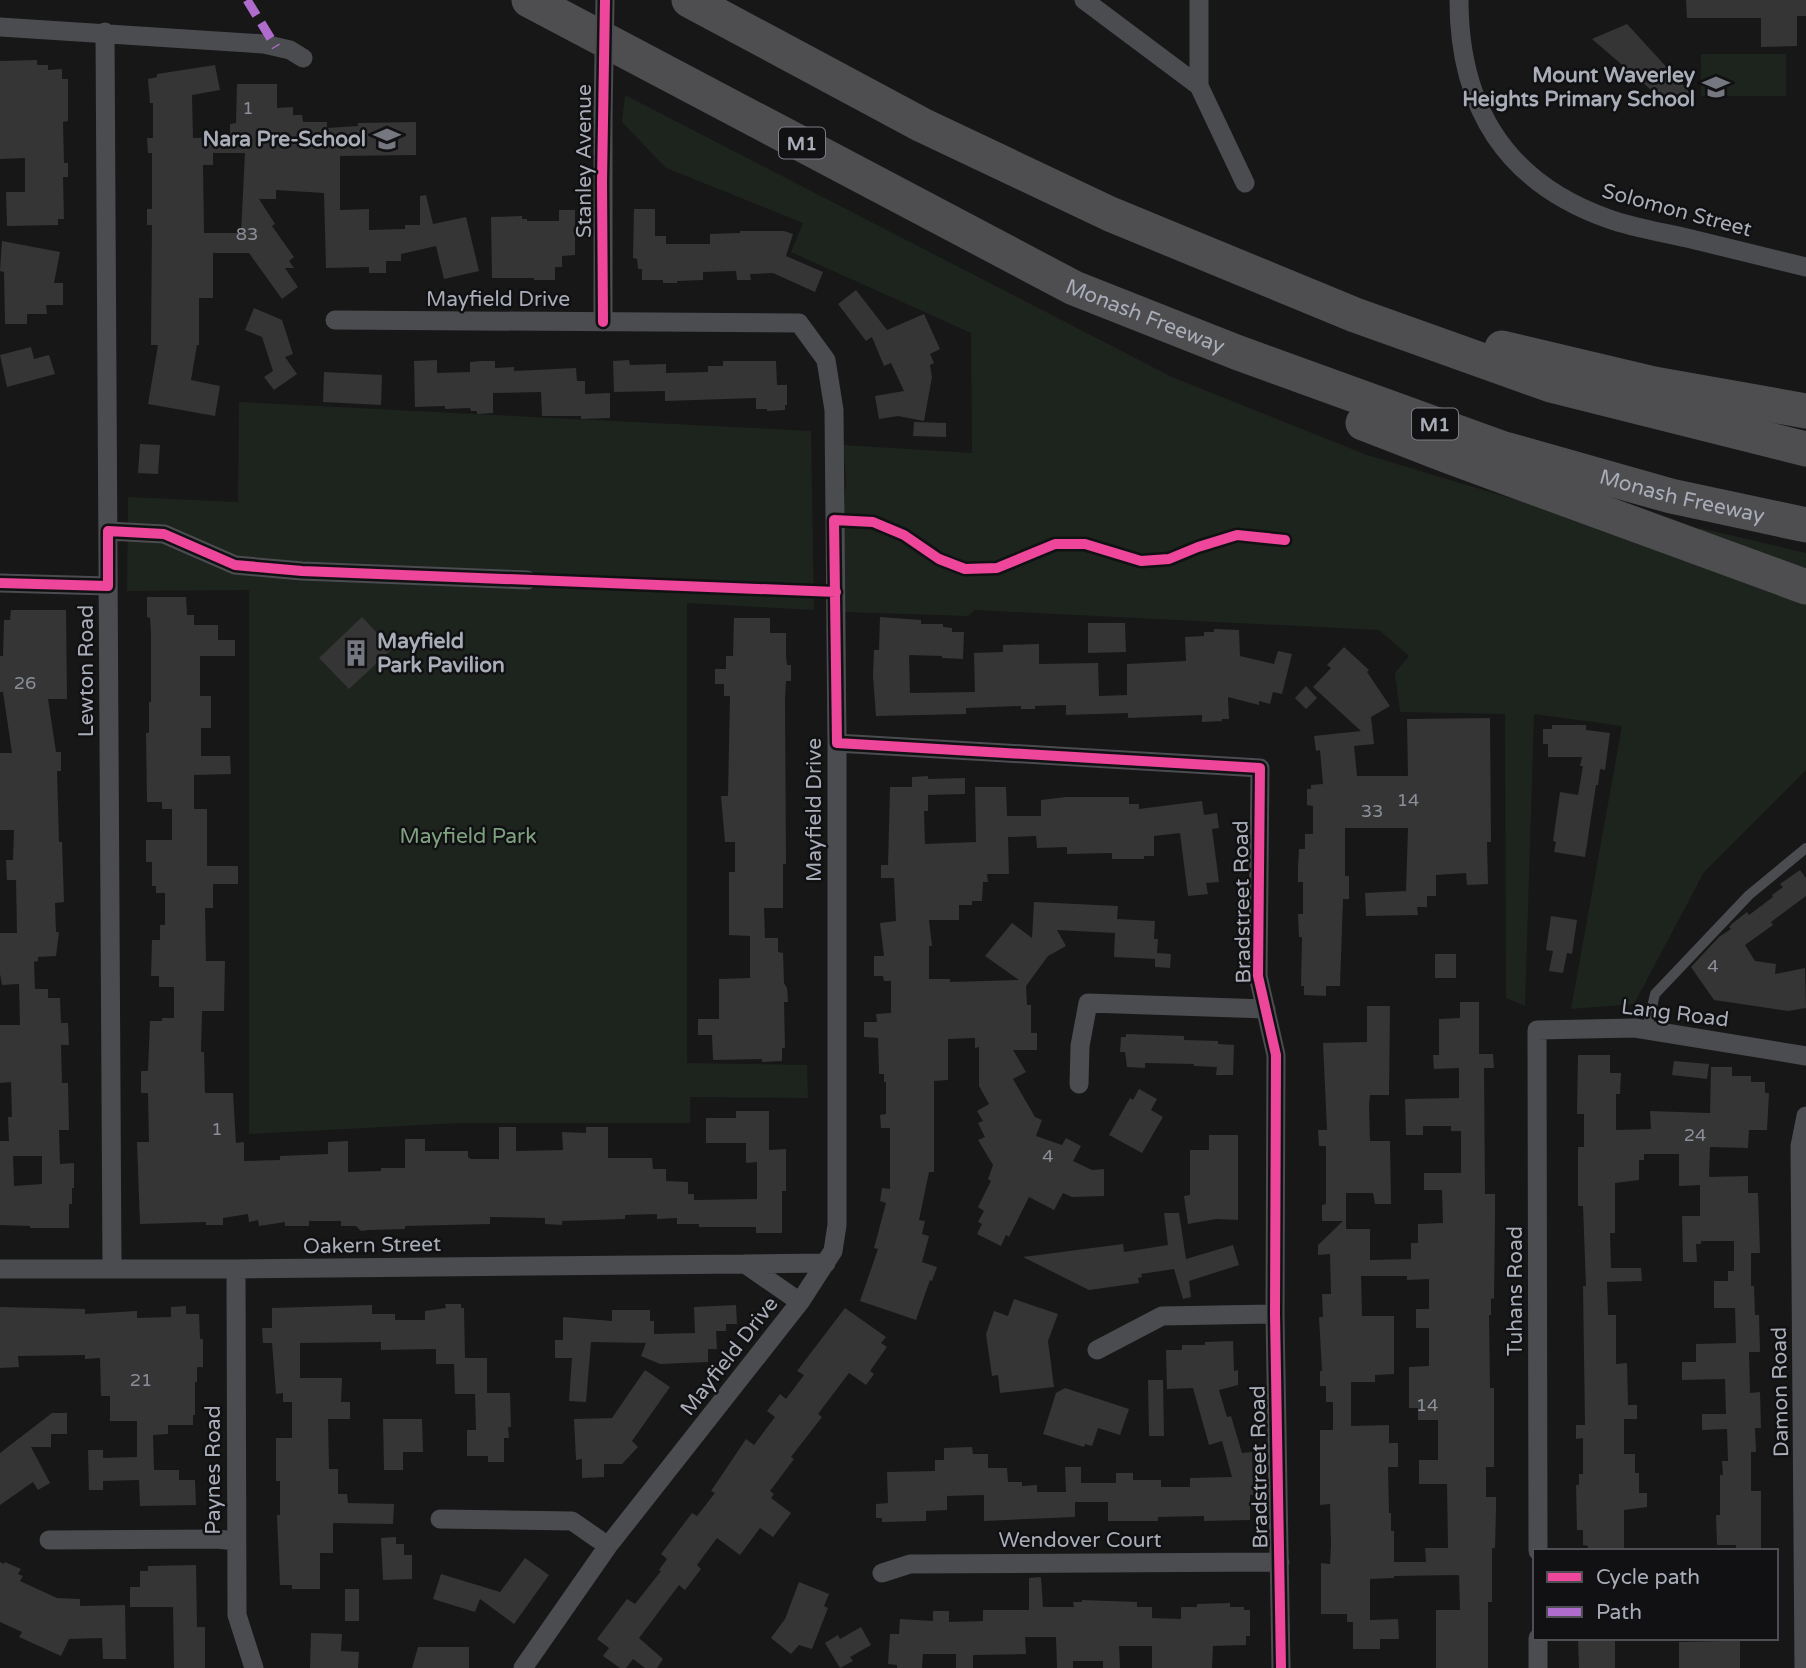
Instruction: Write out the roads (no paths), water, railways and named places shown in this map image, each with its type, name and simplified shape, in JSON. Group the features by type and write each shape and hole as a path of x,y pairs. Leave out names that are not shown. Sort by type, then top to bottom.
{"highway":[{"name":"Monash Freeway","path":"529,0 1074,288 1236,352 1501,448 1671,496 1806,525"},
{"path":"689,0 922,125 1110,214 1355,315 1551,385 1806,449"},
{"path":"1074,288 1302,399 1448,456 1806,587"},
{"path":"1355,315 1654,384 1806,411"}],"street":[{"name":"Stanley Avenue","path":"603,322 605,0"},
{"path":"1084,0 1199,86"},
{"path":"1199,0 1199,86 1245,183"},
{"name":"Solomon Street","path":"1459,0 1462,55 1476,104 1510,155 1545,187 1563,199 1612,220 1806,267"},
{"path":"0,27 264,44 290,50 303,58"},
{"name":"Lewton Road","path":"105,32 112,1268"},
{"name":"Mayfield Drive","path":"335,320 799,323 826,360 834,410 837,1225 833,1251 800,1302 608,1546 523,1668"},
{"path":"108,531 164,534 235,565 302,571 527,580"},
{"path":"0,583 108,586"},
{"name":"Bradstreet Road","path":"837,743 1260,768 1258,976 1276,1055 1275,1314 1281,1668"},
{"path":"1079,1084 1080,1046 1088,1003 1266,1009"},
{"name":"Lang Road","path":"1537,1030 1647,1029 1806,1056"},
{"name":"Tuhans Road","path":"1537,1030 1538,1549"},
{"name":"Damon Road","path":"1804,1668 1803,1258 1800,1146 1806,1116"},
{"name":"Oakern Street","path":"0,1269 826,1263"},
{"path":"745,1264 800,1302"},
{"name":"Paynes Road","path":"236,1269 237,1615 254,1668"},
{"path":"1097,1350 1162,1316 1275,1314"},
{"path":"440,1519 572,1521 608,1546"},
{"path":"49,1540 236,1541"},
{"name":"Wendover Court","path":"882,1573 910,1564 1280,1562"},
{"path":"1538,1640 1538,1668"}],"lane":[{"path":"527,580 836,592"},
{"path":"1647,1029 1655,994 1749,895 1806,848"}],"place":[{"name":"Mount Waverley Heights Primary School","path":"1716,87"},
{"name":"Nara Pre-School","path":"387,139"},
{"name":"Mayfield Park Pavilion","path":"356,653"}],"park label":[{"name":"Mayfield Park","path":"468,836"}]}
